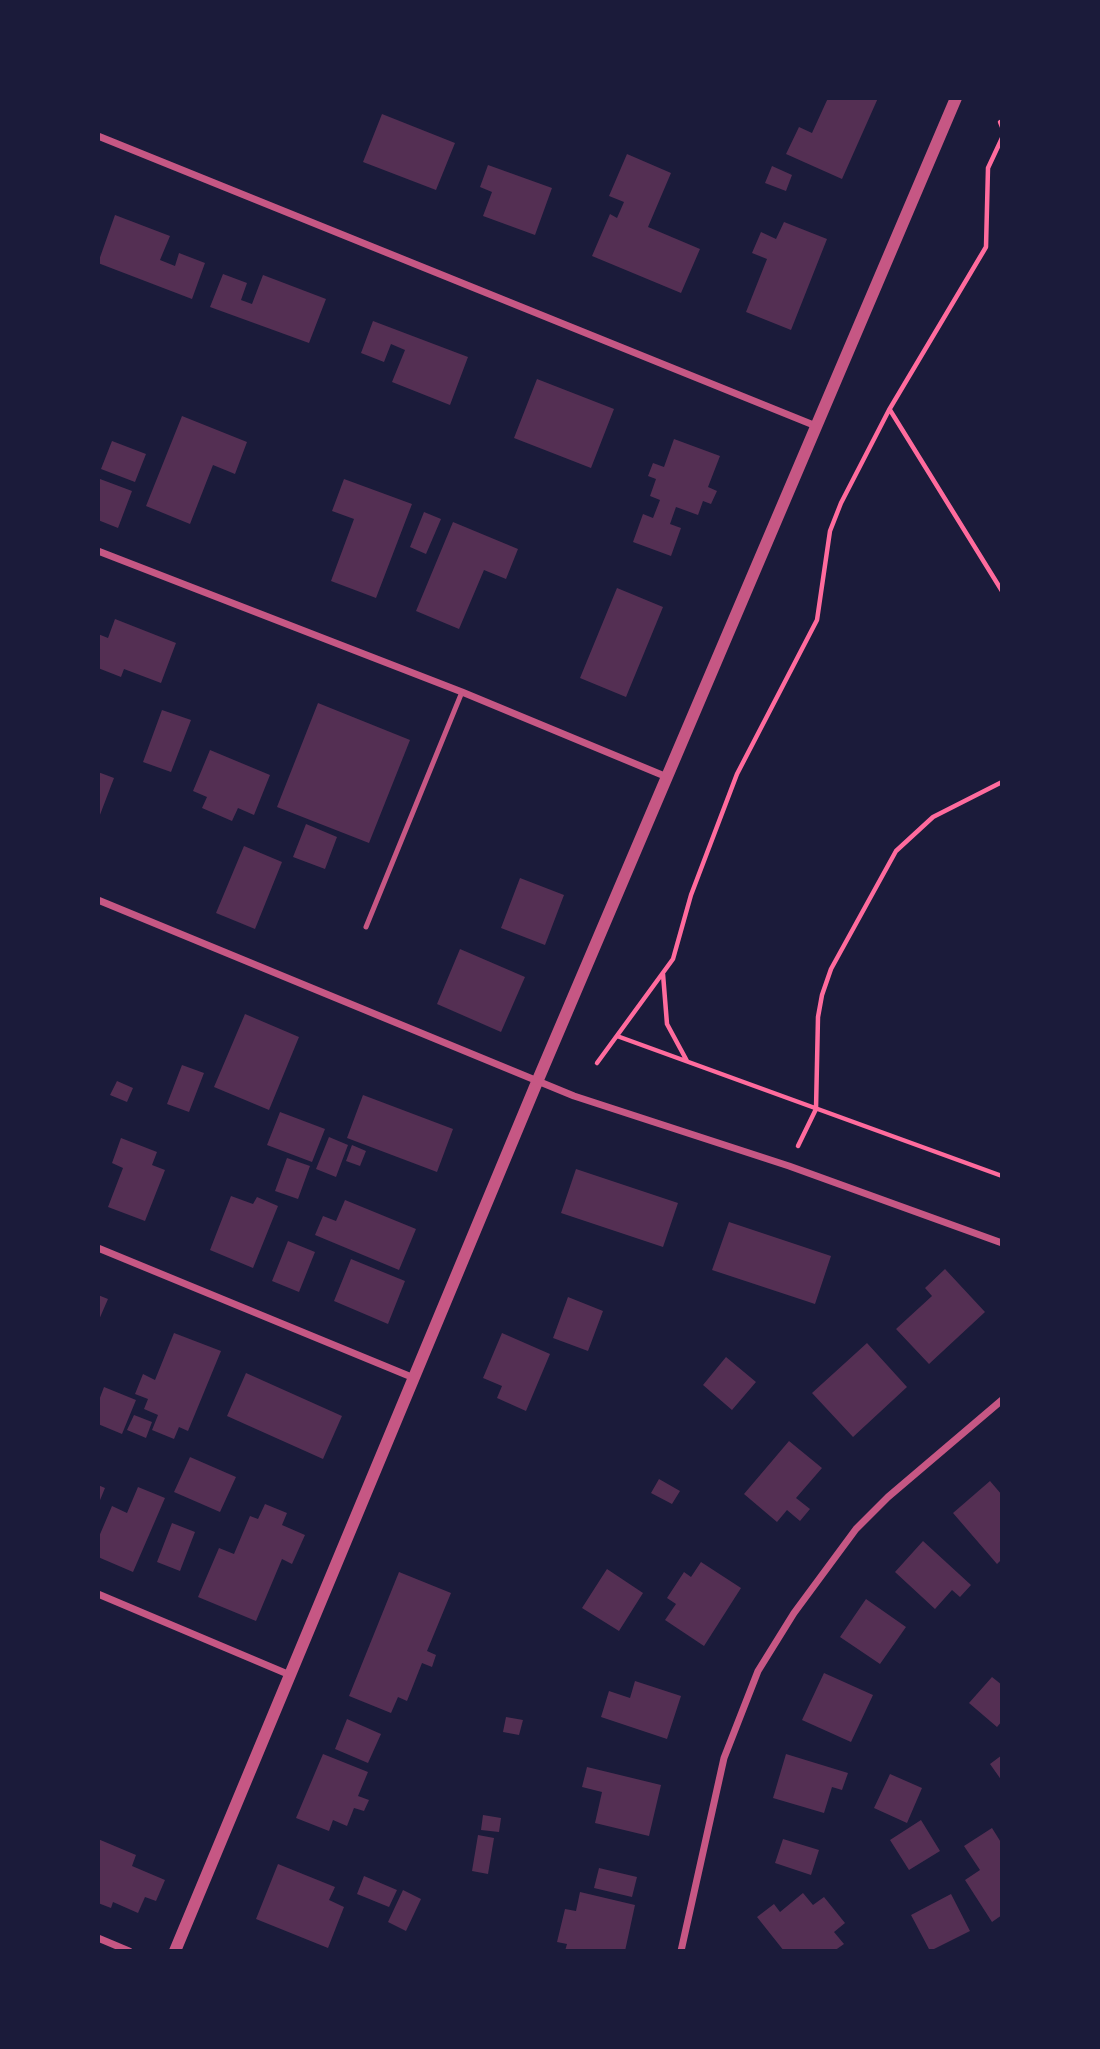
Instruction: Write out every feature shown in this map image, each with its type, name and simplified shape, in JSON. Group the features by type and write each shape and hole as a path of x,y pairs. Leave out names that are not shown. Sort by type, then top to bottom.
{"street":[{"path":"175,1951 537,1082 956,98"},
{"path":"98,136 816,426"},
{"path":"98,551 462,692 667,777"},
{"path":"98,900 537,1082 789,1166 1002,1243"},
{"path":"98,1248 414,1378"},
{"path":"681,1951 724,1758 758,1671 794,1613 856,1529 888,1497 1002,1400"},
{"path":"98,1594 290,1675"},
{"path":"98,1938 129,1951"}],"lane":[{"path":"366,927 462,692"}],"path":[{"path":"597,1063 673,959 691,895 737,774 817,621 830,531 841,503 889,410 986,247 989,220 986,195 988,168 1002,138"},
{"path":"889,410 1002,591"},
{"path":"789,1166 816,1109 818,1017 822,995 831,969 895,851 933,817 1002,782"},
{"path":"663,973 667,1024 687,1062"},
{"path":"617,1036 1002,1176"}],"building":[{"path":"828,98 878,98 842,179 786,154 799,127 812,133"},
{"path":"382,114 455,143 436,190 363,162"},
{"path":"627,154 671,173 648,227 700,249 681,293 592,256 610,214 617,218 624,202 609,196"},
{"path":"488,165 552,188 535,235 483,216 492,192 480,187"},
{"path":"772,166 792,175 786,191 765,183"},
{"path":"115,215 170,236 160,260 175,266 179,253 205,263 192,299 98,263"},
{"path":"784,222 827,239 791,330 746,312 767,259 752,253 761,232 776,239"},
{"path":"223,274 247,283 241,300 252,304 263,275 326,299 309,343 210,307"},
{"path":"373,321 468,357 450,405 392,382 405,350 391,344 384,362 361,353"},
{"path":"537,379 614,409 591,468 514,438"},
{"path":"182,416 247,442 235,474 213,465 190,524 146,506"},
{"path":"674,439 720,456 708,487 717,491 711,504 703,501 698,515 676,507 670,524 681,528 671,556 633,542 643,514 653,518 660,500 650,496 656,479 648,476 653,463 664,467"},
{"path":"112,441 146,454 135,482 101,469"},
{"path":"100,479 132,491 118,528 98,520"},
{"path":"344,479 412,504 376,598 331,581 354,519 332,511"},
{"path":"424,512 441,519 426,554 410,547"},
{"path":"453,522 518,549 506,579 484,570 459,629 416,611"},
{"path":"617,588 663,607 626,697 580,678"},
{"path":"115,619 176,643 161,683 124,669 121,677 98,668 98,634 108,638"},
{"path":"318,703 410,740 369,843 277,807"},
{"path":"162,710 191,720 171,772 143,762"},
{"path":"210,750 270,775 254,815 238,808 232,821 202,808 207,797 193,791"},
{"path":"98,772 114,778 98,820"},
{"path":"306,824 337,837 325,869 293,857"},
{"path":"244,846 282,862 255,929 216,913"},
{"path":"520,878 564,895 545,945 501,928"},
{"path":"460,949 525,977 501,1032 437,1004"},
{"path":"245,1014 299,1037 269,1110 214,1087"},
{"path":"182,1065 204,1073 189,1112 167,1104"},
{"path":"117,1081 133,1088 127,1102 110,1095"},
{"path":"363,1095 453,1129 437,1172 347,1138"},
{"path":"280,1112 325,1129 312,1162 267,1145"},
{"path":"329,1137 348,1145 336,1177 316,1169"},
{"path":"121,1138 157,1152 152,1165 165,1170 145,1221 108,1207 123,1168 112,1163"},
{"path":"352,1145 366,1151 360,1166 346,1161"},
{"path":"287,1158 310,1166 298,1199 275,1191"},
{"path":"576,1169 678,1203 663,1247 561,1213"},
{"path":"231,1196 253,1204 257,1197 278,1206 253,1268 210,1250"},
{"path":"345,1200 416,1229 399,1270 315,1235 323,1216 336,1221"},
{"path":"729,1222 831,1256 815,1304 712,1270"},
{"path":"288,1241 315,1252 299,1292 272,1281"},
{"path":"351,1259 405,1281 388,1324 334,1301"},
{"path":"945,1269 985,1312 929,1364 896,1329 932,1296 925,1288"},
{"path":"98,1295 108,1299 98,1322"},
{"path":"568,1297 603,1311 588,1351 553,1338"},
{"path":"174,1333 221,1351 188,1431 179,1427 174,1439 152,1430 158,1415 144,1409 148,1399 135,1394 143,1374 155,1380"},
{"path":"502,1333 550,1354 526,1411 497,1398 502,1386 483,1378"},
{"path":"867,1343 907,1387 853,1437 812,1393"},
{"path":"726,1357 756,1382 732,1410 703,1385"},
{"path":"246,1373 342,1416 323,1459 227,1416"},
{"path":"104,1387 136,1400 122,1434 98,1424 98,1403"},
{"path":"134,1415 152,1422 146,1438 127,1430"},
{"path":"789,1441 822,1468 796,1498 810,1509 800,1521 787,1510 777,1522 744,1494"},
{"path":"190,1457 236,1477 220,1512 174,1492"},
{"path":"659,1479 680,1491 672,1504 651,1493"},
{"path":"990,1481 1002,1495 1002,1559 997,1564 953,1513"},
{"path":"98,1485 105,1488 98,1505"},
{"path":"138,1487 165,1498 133,1572 98,1557 98,1539 112,1506 127,1513"},
{"path":"265,1504 287,1513 282,1525 305,1535 292,1564 282,1559 256,1621 198,1597 219,1548 234,1554 250,1516 258,1519"},
{"path":"172,1523 195,1532 180,1571 157,1562"},
{"path":"923,1541 971,1585 960,1597 952,1590 935,1609 895,1572"},
{"path":"701,1562 741,1588 704,1646 665,1620 676,1604 667,1598 684,1572 691,1577"},
{"path":"607,1569 643,1593 619,1631 582,1608"},
{"path":"399,1572 451,1593 427,1651 436,1655 432,1667 422,1663 407,1701 398,1697 391,1713 349,1696"},
{"path":"866,1599 906,1627 880,1664 840,1637"},
{"path":"824,1673 873,1695 851,1742 802,1720"},
{"path":"992,1677 1002,1685 1002,1721 997,1727 969,1703"},
{"path":"635,1681 681,1696 667,1739 601,1717 609,1691 630,1698"},
{"path":"506,1717 523,1720 519,1735 503,1732"},
{"path":"347,1719 381,1734 368,1763 335,1749"},
{"path":"323,1754 368,1772 358,1796 369,1800 364,1811 354,1808 347,1826 333,1820 329,1831 296,1818"},
{"path":"786,1754 848,1773 842,1790 832,1787 824,1813 773,1798"},
{"path":"1002,1755 1002,1781 990,1764"},
{"path":"587,1767 661,1785 649,1836 595,1823 602,1792 582,1787"},
{"path":"890,1774 922,1788 907,1823 874,1808"},
{"path":"483,1815 501,1818 499,1832 481,1830"},
{"path":"921,1820 940,1851 909,1870 890,1840"},
{"path":"992,1828 1002,1844 1002,1915 992,1922 965,1880 980,1870 964,1846"},
{"path":"478,1835 494,1838 488,1874 472,1871"},
{"path":"98,1839 136,1855 132,1866 165,1880 156,1901 145,1897 138,1913 113,1902 111,1908 98,1903"},
{"path":"783,1839 819,1850 811,1875 775,1863"},
{"path":"278,1864 335,1887 329,1900 344,1907 328,1948 256,1919"},
{"path":"599,1868 637,1877 632,1897 594,1888"},
{"path":"364,1876 397,1890 389,1907 357,1894"},
{"path":"403,1890 421,1899 406,1931 388,1922"},
{"path":"580,1892 635,1905 625,1951 565,1951 567,1944 557,1942 565,1909 576,1911"},
{"path":"803,1893 813,1905 824,1897 845,1923 834,1932 844,1944 834,1951 784,1951 757,1917 774,1904 780,1912"},
{"path":"951,1894 970,1931 930,1951 911,1915"}]}
